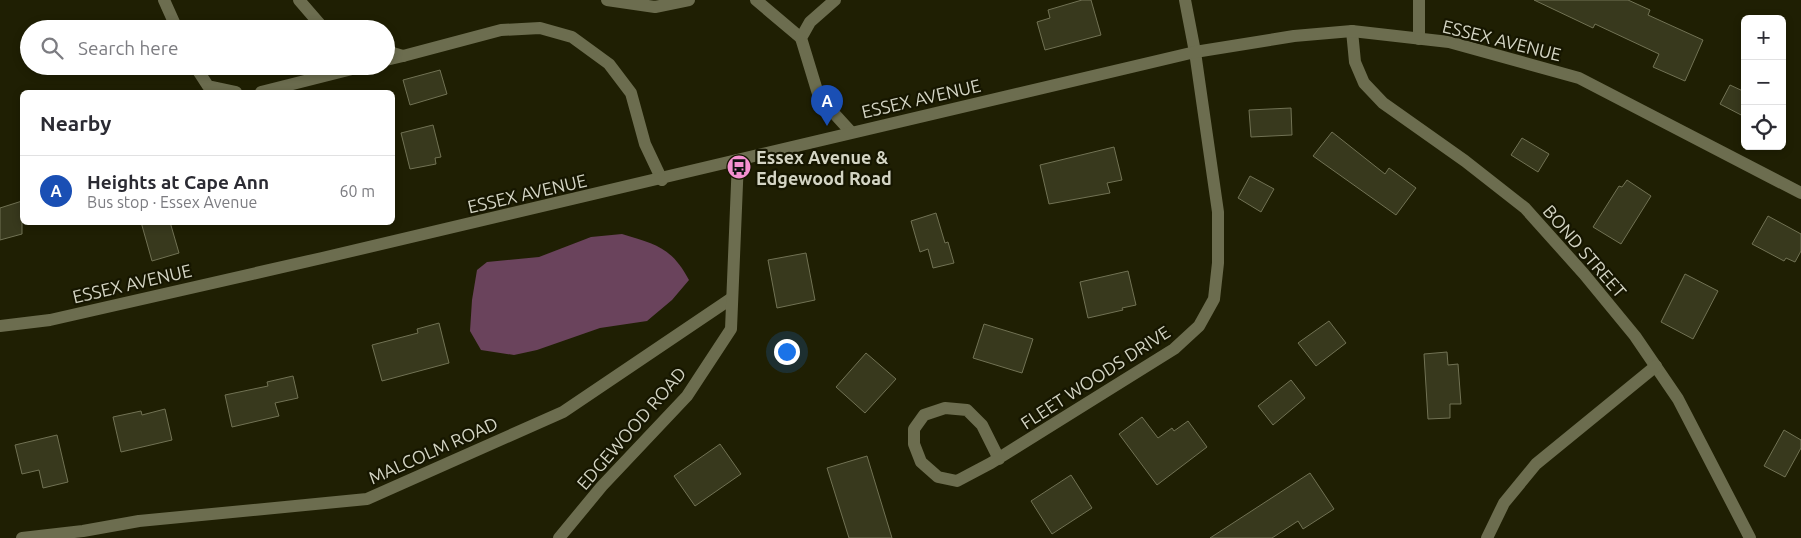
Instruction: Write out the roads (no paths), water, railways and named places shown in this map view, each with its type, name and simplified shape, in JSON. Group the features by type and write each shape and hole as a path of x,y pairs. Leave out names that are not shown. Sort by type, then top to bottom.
{"street":[{"path":"164,0 173,20"},
{"path":"300,0 317,20"},
{"path":"607,0 655,7 689,0"},
{"path":"756,0 801,38 819,96 851,132"},
{"path":"801,38 810,22 835,0"},
{"name":"FLEET WOODS DRIVE","path":"999,459 982,425 967,410 945,408 924,415 914,429 914,444 921,462 938,478 957,480 999,459 1174,349 1199,326 1214,299 1218,263 1218,212 1195,52 1185,0"},
{"path":"1419,0 1419,38"},
{"path":"395,58 501,30 540,28 572,37 609,64 631,93 645,144 662,180"},
{"name":"ESSEX AVENUE","path":"0,326 50,320 662,180 851,132 1195,52 1294,36 1352,31 1449,42 1579,78 1801,192"},
{"name":"BOND STREET","path":"1352,31 1355,62 1364,83 1383,103 1465,161 1525,208 1584,274 1635,336 1678,399 1750,538"},
{"path":"395,54 403,56"},
{"path":"201,75 208,86 227,90"},
{"path":"270,90 329,75"},
{"name":"EDGEWOOD ROAD","path":"559,538 602,486 688,396 731,328 738,160"},
{"name":"MALCOLM ROAD","path":"22,538 84,531 139,520 368,499 564,412 732,298"},
{"path":"1487,538 1504,503 1536,464 1656,366"}],"place":[{"name":"Heights at Cape Ann","path":"827,126"},
{"name":"Essex Avenue & Edgewood Road","path":"739,167"}]}
